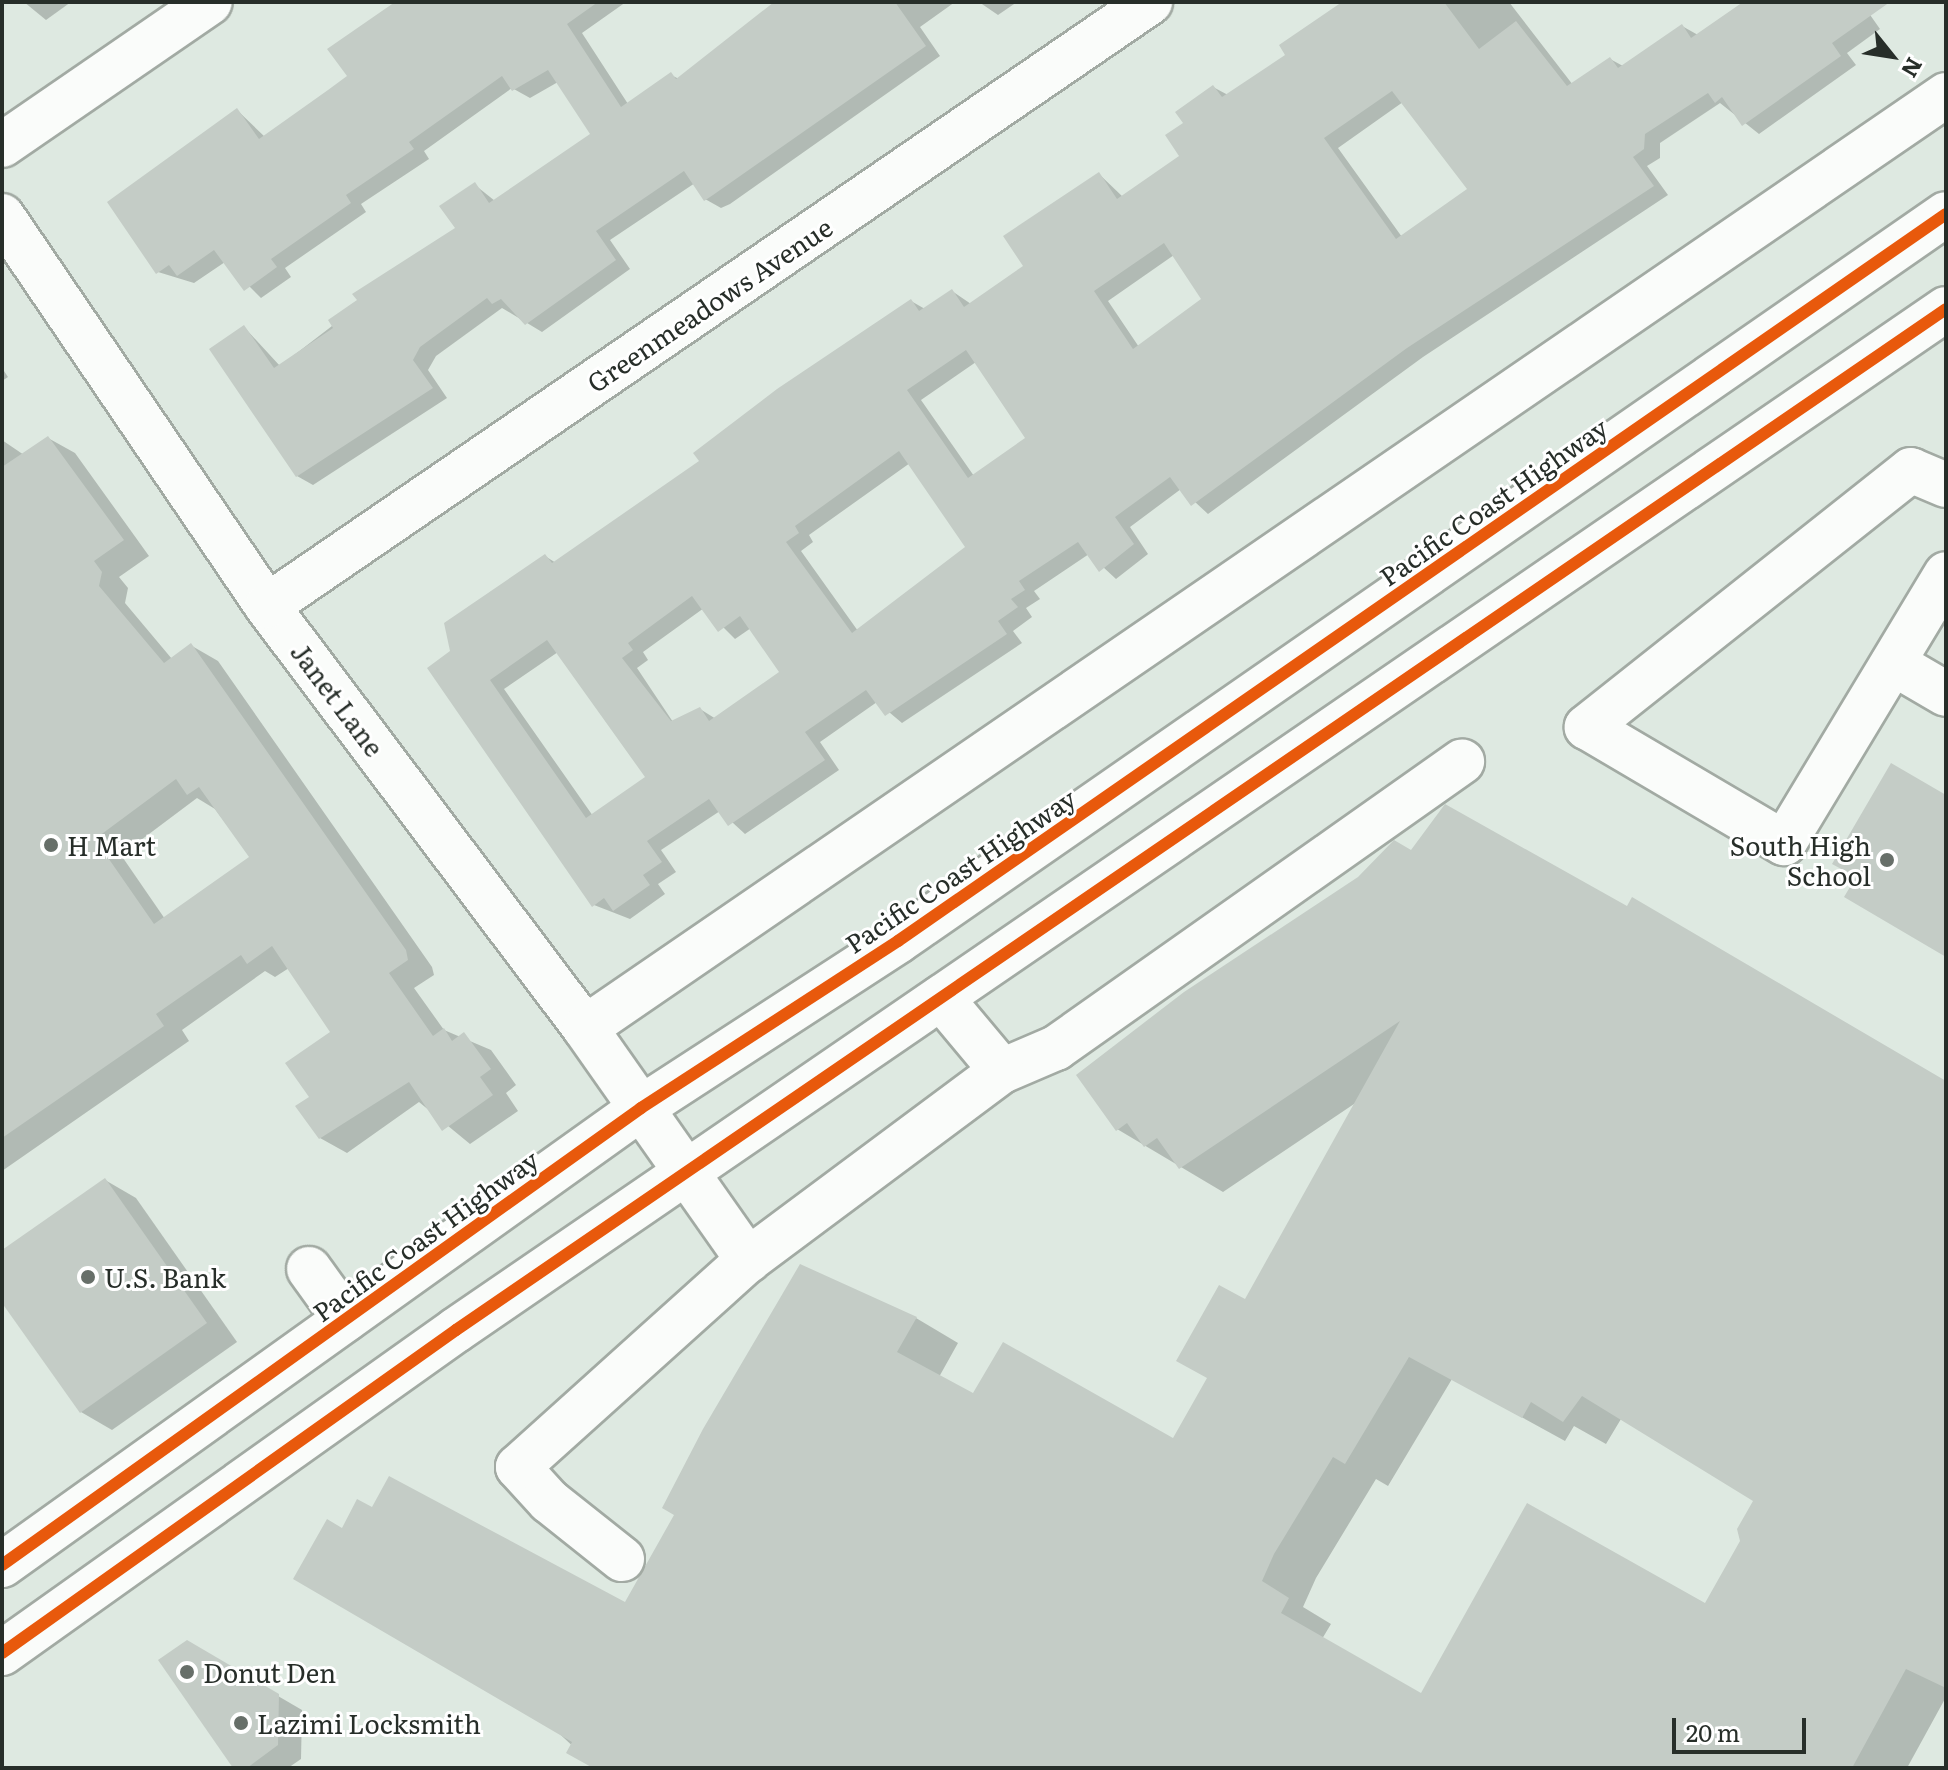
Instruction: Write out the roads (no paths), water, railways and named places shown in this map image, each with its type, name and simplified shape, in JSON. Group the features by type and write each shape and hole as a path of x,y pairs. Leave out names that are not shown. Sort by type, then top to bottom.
{"main road":[{"path":"2,145 210,2"},
{"name":"Greenmeadows Avenue","path":"267,606 1150,2"},
{"path":"585,1028 1946,95"},
{"name":"Pacific Coast Highway","path":"2,1565 641,1108 898,941 1946,214"},
{"name":"Janet Lane","path":"2,216 267,606 585,1028 748,1260"},
{"path":"2,1653 685,1174 1946,309"},
{"path":"1946,485 1911,470 1587,727 1784,843 1946,574"},
{"path":"1893,663 1946,694"},
{"path":"622,1559 518,1467 748,1260 1002,1071 1056,1048 1462,762"},
{"path":"941,998 1002,1071"},
{"path":"309,1269 345,1319"}],"place":[{"name":"H Mart","path":"51,845"},
{"name":"South High School","path":"1887,860"},
{"name":"U.S. Bank","path":"88,1277"},
{"name":"Donut Den","path":"187,1672"},
{"name":"Lazimi Locksmith","path":"241,1723"}]}
